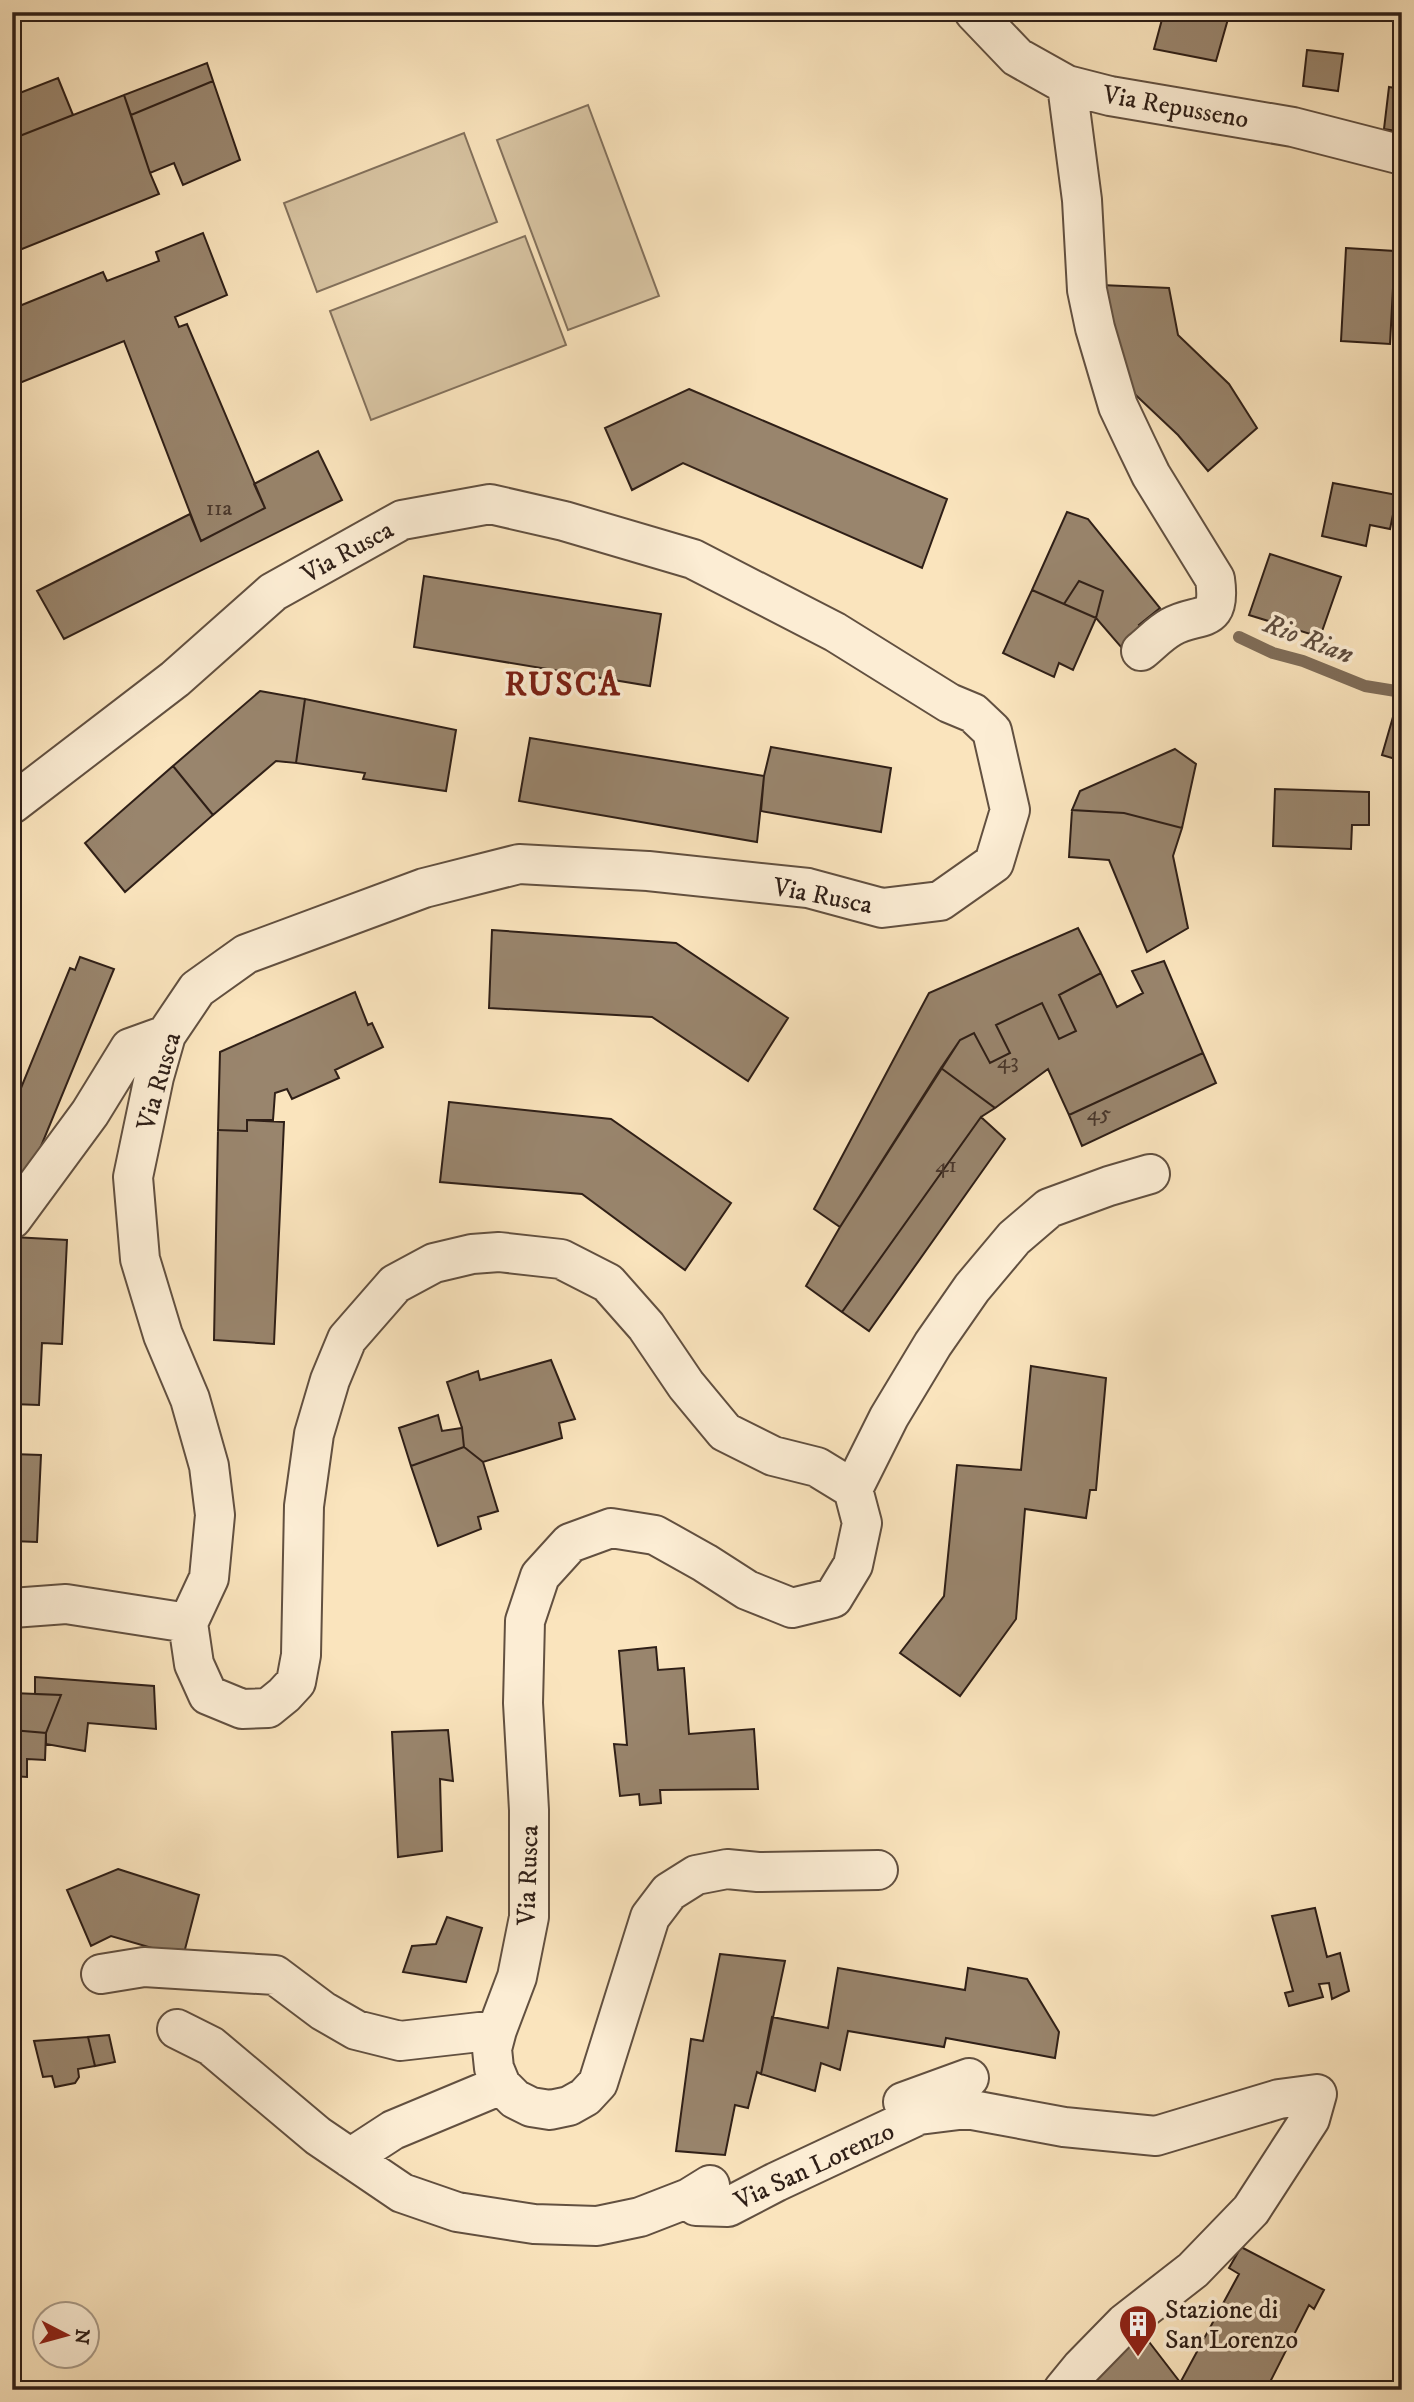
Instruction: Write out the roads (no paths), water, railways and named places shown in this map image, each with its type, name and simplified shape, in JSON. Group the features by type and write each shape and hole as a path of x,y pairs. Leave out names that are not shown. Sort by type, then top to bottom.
{"street":[{"name":"Via Repusseno","path":"974,12 1017,57 1067,85 1110,96 1293,127 1402,155"},
{"path":"1067,85 1082,200 1087,290 1118,406 1151,475 1215,579 1217,595 1214,608 1205,618 1186,620 1170,628 1141,651"},
{"name":"Via Rusca","path":"14,805 175,679 273,592 402,520 490,504 564,521 693,559 835,632 949,703 972,713 992,731 1010,810 994,863 940,901 881,908 808,888 648,871 519,864 424,888 246,954 197,989 166,1035 153,1077 133,1177 140,1259 163,1335 190,1399 209,1466 215,1516 209,1578 188,1623"},
{"path":"12,1219 90,1114 130,1048 166,1035"},
{"path":"12,1608 66,1604 188,1623 194,1664 208,1695 242,1709 268,1708 296,1682 301,1656 304,1506 314,1434 330,1380 347,1339 395,1284 434,1263 472,1254 499,1252 561,1259 608,1283 646,1326 686,1385 725,1432 773,1456 817,1468 853,1489 889,1417 933,1344 972,1288 1014,1238 1049,1208 1109,1185 1150,1174"},
{"name":"Via Rusca","path":"502,2085 494,2068 492,2049 517,1977 529,1917 529,1810 523,1703 525,1621 540,1576 570,1543 611,1528 655,1535 747,1590 792,1608 833,1598 853,1565 862,1523 853,1489"},
{"path":"350,2158 393,2130 502,2085 514,2099 531,2107 550,2110 569,2106 585,2097 598,2082 650,1917 669,1892 696,1875 727,1868 758,1872 878,1870"},
{"path":"102,1974 144,1967 275,1975 323,2011 356,2030 400,2041 497,2030"},
{"path":"177,2029 211,2046 318,2136 402,2193 457,2212 534,2224 597,2226 640,2217 689,2198 708,2186 912,2098 969,2078"},
{"name":"Via San Lorenzo","path":"689,2198 696,2206 728,2207 919,2115 967,2109 1064,2127 1156,2136 1279,2099 1317,2094 1310,2119 1251,2210 1193,2270 1125,2323 1063,2390"}],"waterway":[{"name":"Rio Rian","path":"1239,637 1273,653 1303,661 1365,686 1402,692"}],"place":[{"name":"Stazione di San Lorenzo","path":"1138,2358"}],"district":[{"name":"RUSCA","path":"563,683"}]}
